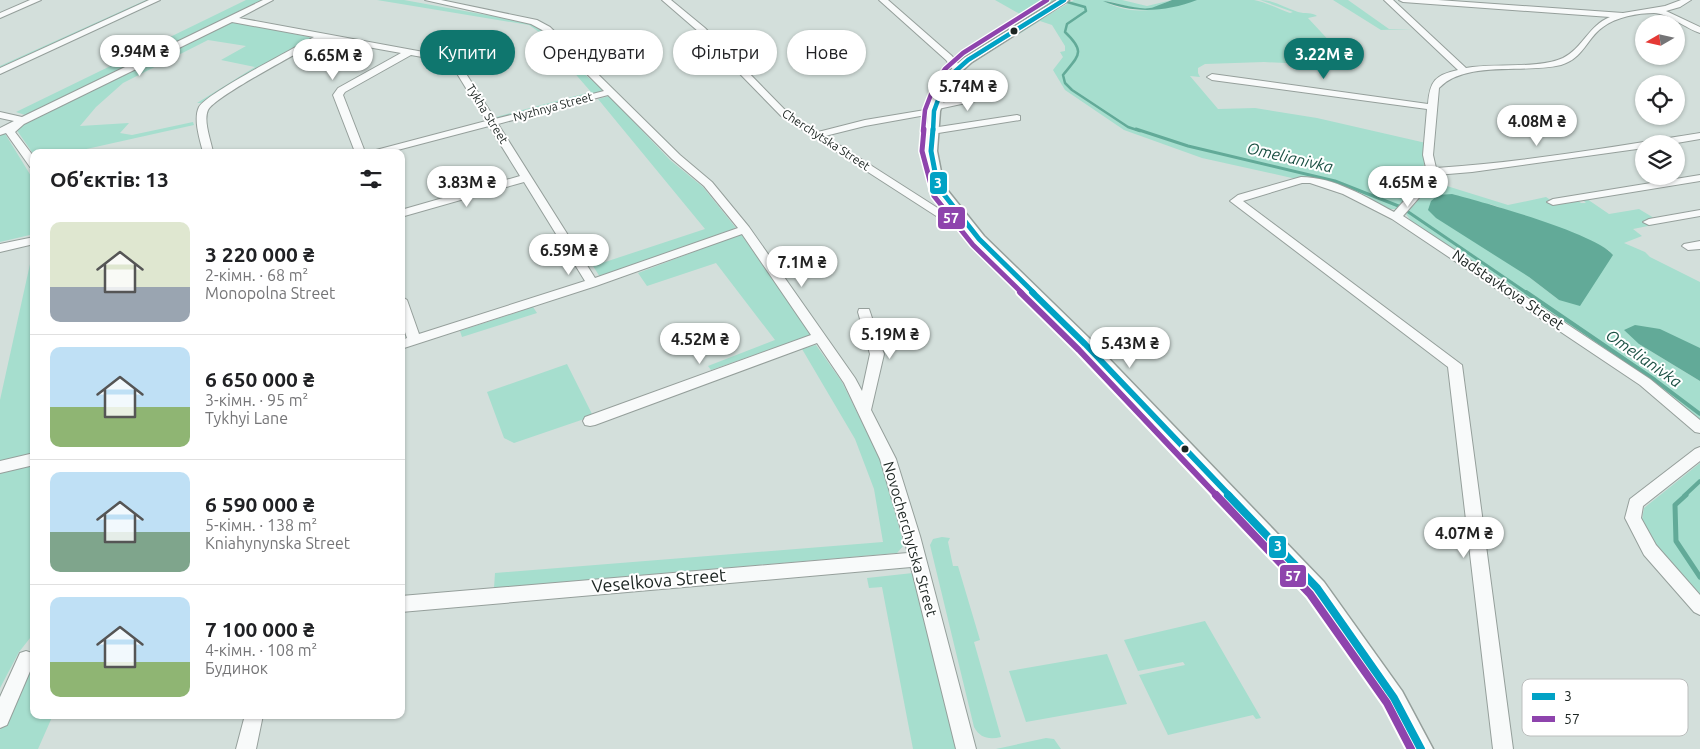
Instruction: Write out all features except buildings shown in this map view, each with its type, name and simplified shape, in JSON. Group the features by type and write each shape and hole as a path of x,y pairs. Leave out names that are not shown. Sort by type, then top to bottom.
{"street":[{"path":"0,16 38,0"},
{"path":"0,71 156,0"},
{"path":"0,132 269,0"},
{"name":"Novocherchytska Street","path":"429,0 464,2 534,22 547,29 676,158 708,184 744,229 850,381 888,459 918,559 966,749"},
{"name":"Cherchytska Street","path":"666,0 702,30 784,114 979,239"},
{"path":"883,0 949,58 957,69"},
{"path":"1388,0 1463,70"},
{"path":"1403,0 1561,10 1621,16 1659,11 1687,0"},
{"path":"1554,0 1561,10"},
{"path":"1061,2 968,60 957,69 942,89 934,109 932,131 933,164 942,192 979,239 1085,344 1317,588 1394,698 1421,749"},
{"path":"1659,11 1700,30"},
{"path":"1401,212 1427,182 1432,172 1428,155 1432,107 1435,84 1441,78 1463,70 1562,62 1575,56 1600,25 1621,16"},
{"name":"Tykha Street","path":"231,19 320,37 453,60 592,283"},
{"path":"208,149 202,116 204,107 224,92 320,37"},
{"path":"359,149 338,95 341,90 410,52"},
{"path":"1212,77 1432,107"},
{"name":"Nyzhnya Street","path":"392,149 610,92"},
{"path":"817,135 996,94"},
{"path":"0,114 24,121"},
{"path":"932,131 1017,118"},
{"path":"24,121 10,130 30,159"},
{"path":"1685,138 1700,136"},
{"path":"1432,172 1472,169 1635,146"},
{"path":"405,213 526,178"},
{"path":"1554,202 1700,178"},
{"name":"Nadstavkova Street","path":"1503,749 1456,365 1236,201 1242,197 1301,180 1311,180 1401,212 1645,382 1700,428"},
{"path":"1649,222 1700,213"},
{"path":"405,344 592,283 744,229"},
{"path":"0,248 30,241"},
{"path":"405,311 415,340"},
{"path":"864,312 877,354 864,410"},
{"path":"590,421 819,337"},
{"path":"1700,453 1636,503 1633,518 1650,550 1700,607"},
{"path":"0,467 30,459"},
{"name":"Veselkova Street","path":"405,604 918,559"},
{"path":"0,719 26,659"},
{"path":"246,749 253,719"}],"shaded area":[{"path":"146,0 152,0 0,69 0,66"},
{"path":"246,0 264,0 28,116 16,112"},
{"path":"377,0 404,0 531,23 540,30 536,30 529,25"},
{"path":"995,0 1055,0 1027,18"},
{"path":"1074,0 1122,0 1147,6 1172,0 1147,9 1104,1 1127,9 1150,10 1196,0 1254,0 1290,13 1293,12 1260,0 1265,0 1298,12 1317,16 1308,18 1334,46 1333,49 1323,50 1317,61 1306,64 1264,62 1205,64 1198,68 1200,77 1190,76 1218,109 1255,108 1317,118 1426,143 1424,165 1420,179 1398,209 1388,209 1350,190 1311,178 1292,178 1202,158 1124,130 1065,90 1053,70 1063,57 1060,52 1065,51 1065,46 1052,25 1040,21 1019,34 1019,32"},
{"path":"1172,0 1197,0 1173,7 1150,10 1126,8 1103,1 1136,8 1149,8"},
{"path":"1333,0 1348,0 1389,29 1413,29 1381,30"},
{"path":"232,21 313,38 201,103 197,103 255,67 221,60 246,46 208,40 123,83 96,107 80,126 129,123 120,133 132,135 193,122 194,125 86,149 30,149 16,129 29,119"},
{"path":"576,75 586,75 604,91 498,119 496,117 591,92"},
{"path":"609,96 670,160 703,187 736,228 600,277 593,266 705,229 598,99"},
{"path":"4,132 30,174 30,235 0,242 0,134"},
{"path":"1434,182 1508,205 1546,197 1556,204 1577,200 1581,203 1586,203 1583,200 1587,199 1609,214 1639,209 1654,218 1646,220 1653,225 1633,229 1642,236 1624,243 1645,252 1650,257 1700,282 1700,362 1639,344 1700,381 1700,422 1414,225 1406,214","holes":["1490,204 1579,236 1610,251 1559,300 1529,277"]},
{"path":"1452,194 1562,228 1602,246 1613,255 1580,306 1559,300 1529,277 1436,218 1428,210 1431,201 1438,195"},
{"path":"741,234 811,335 711,370 708,366 775,340 716,263 647,286 638,273"},
{"path":"30,264 30,638 19,652 0,688 0,400"},
{"path":"533,307 537,313 462,337 460,331"},
{"path":"1635,325 1660,329 1700,348 1700,381 1639,344 1624,330"},
{"path":"816,345 842,382 881,461 904,545 897,553 494,588 495,573 883,542 874,489 855,439 802,349"},
{"path":"567,364 593,416 514,443 504,438 487,392"},
{"path":"1700,463 1700,599 1658,551 1642,520 1644,508"},
{"path":"950,538 948,542 953,566 958,566 980,640 974,642 1001,737 985,737 979,734 974,727 930,545 933,539"},
{"path":"913,573 956,749 913,749 882,587 869,588 867,578"},
{"path":"1205,621 1261,718 1256,719 1253,715 1168,735 1139,675 1185,665 1183,662 1138,671 1124,640"},
{"path":"1107,654 1127,704 1026,722 1009,671"},
{"path":"30,665 30,719 51,719 38,749 0,749 0,730"},
{"path":"1046,738 1054,739 1061,749 996,749"}],"waterway":[{"name":"Omelianivka","path":"1060,0 1085,7 1086,11 1067,24 1065,32 1076,44 1078,54 1063,75 1065,83 1072,90 1128,127 1140,131"},
{"name":"Omelianivka","path":"1136,129 1188,146 1335,181 1401,207 1527,293"},
{"name":"Omelianivka","path":"1526,292 1655,380 1700,414"},
{"name":"Omelianivka","path":"1684,496 1700,481"},
{"name":"Omelianivka","path":"1686,495 1675,505 1676,541 1700,577"}],"transit line":[{"name":"57","path":"1047,0 963,53 945,69 935,84 925,110 922,151 934,196 973,245 1079,350 1310,594 1387,703 1411,749"},
{"name":"3","path":"1064,0 968,60 951,75 942,89 934,111 931,151 936,177 942,192 979,239 1085,344 1317,588 1394,698 1421,749"}]}
